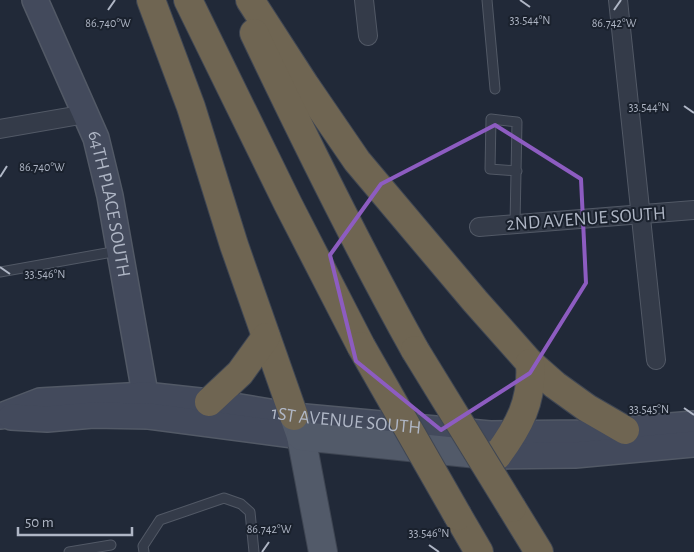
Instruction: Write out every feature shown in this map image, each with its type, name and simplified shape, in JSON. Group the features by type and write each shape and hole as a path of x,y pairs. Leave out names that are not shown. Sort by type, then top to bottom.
{"highway":[{"path":"151,0 191,107 234,245 297,426"},
{"path":"188,0 288,204 361,346 479,552"},
{"path":"238,0 301,132 378,284 415,350 539,552"},
{"path":"250,0 357,161 475,300 530,363 555,385 587,408 625,430"},
{"path":"210,402 240,373 266,337"},
{"path":"497,456 513,434 529,396 532,380 530,363"}],"main road":[{"name":"1ST AVENUE SOUTH","path":"297,426 497,456"},
{"path":"297,426 323,552"}],"street":[{"name":"64TH PLACE SOUTH","path":"34,0 96,138 110,196 147,405"},
{"path":"364,0 368,36"},
{"path":"618,0 656,360"},
{"path":"0,129 86,114"},
{"name":"2ND AVENUE SOUTH","path":"479,227 694,210"},
{"name":"1ST AVENUE SOUTH","path":"1,417 40,401 147,405 210,402 297,426"},
{"name":"1ST AVENUE SOUTH","path":"147,405 297,426 513,434 586,433 694,424"},
{"name":"1ST AVENUE SOUTH","path":"497,456 575,454 694,444"}],"lane":[{"path":"487,0 495,89"},
{"path":"515,224 517,122 491,119 490,170 516,171"},
{"path":"0,272 119,251"},
{"path":"144,552 143,546 160,520 224,498 241,504 250,512 254,552"},
{"path":"69,552 111,545"}],"highlighted area":[{"path":"495,125 581,179 586,283 530,373 441,430 356,361 330,255 381,184"}]}
